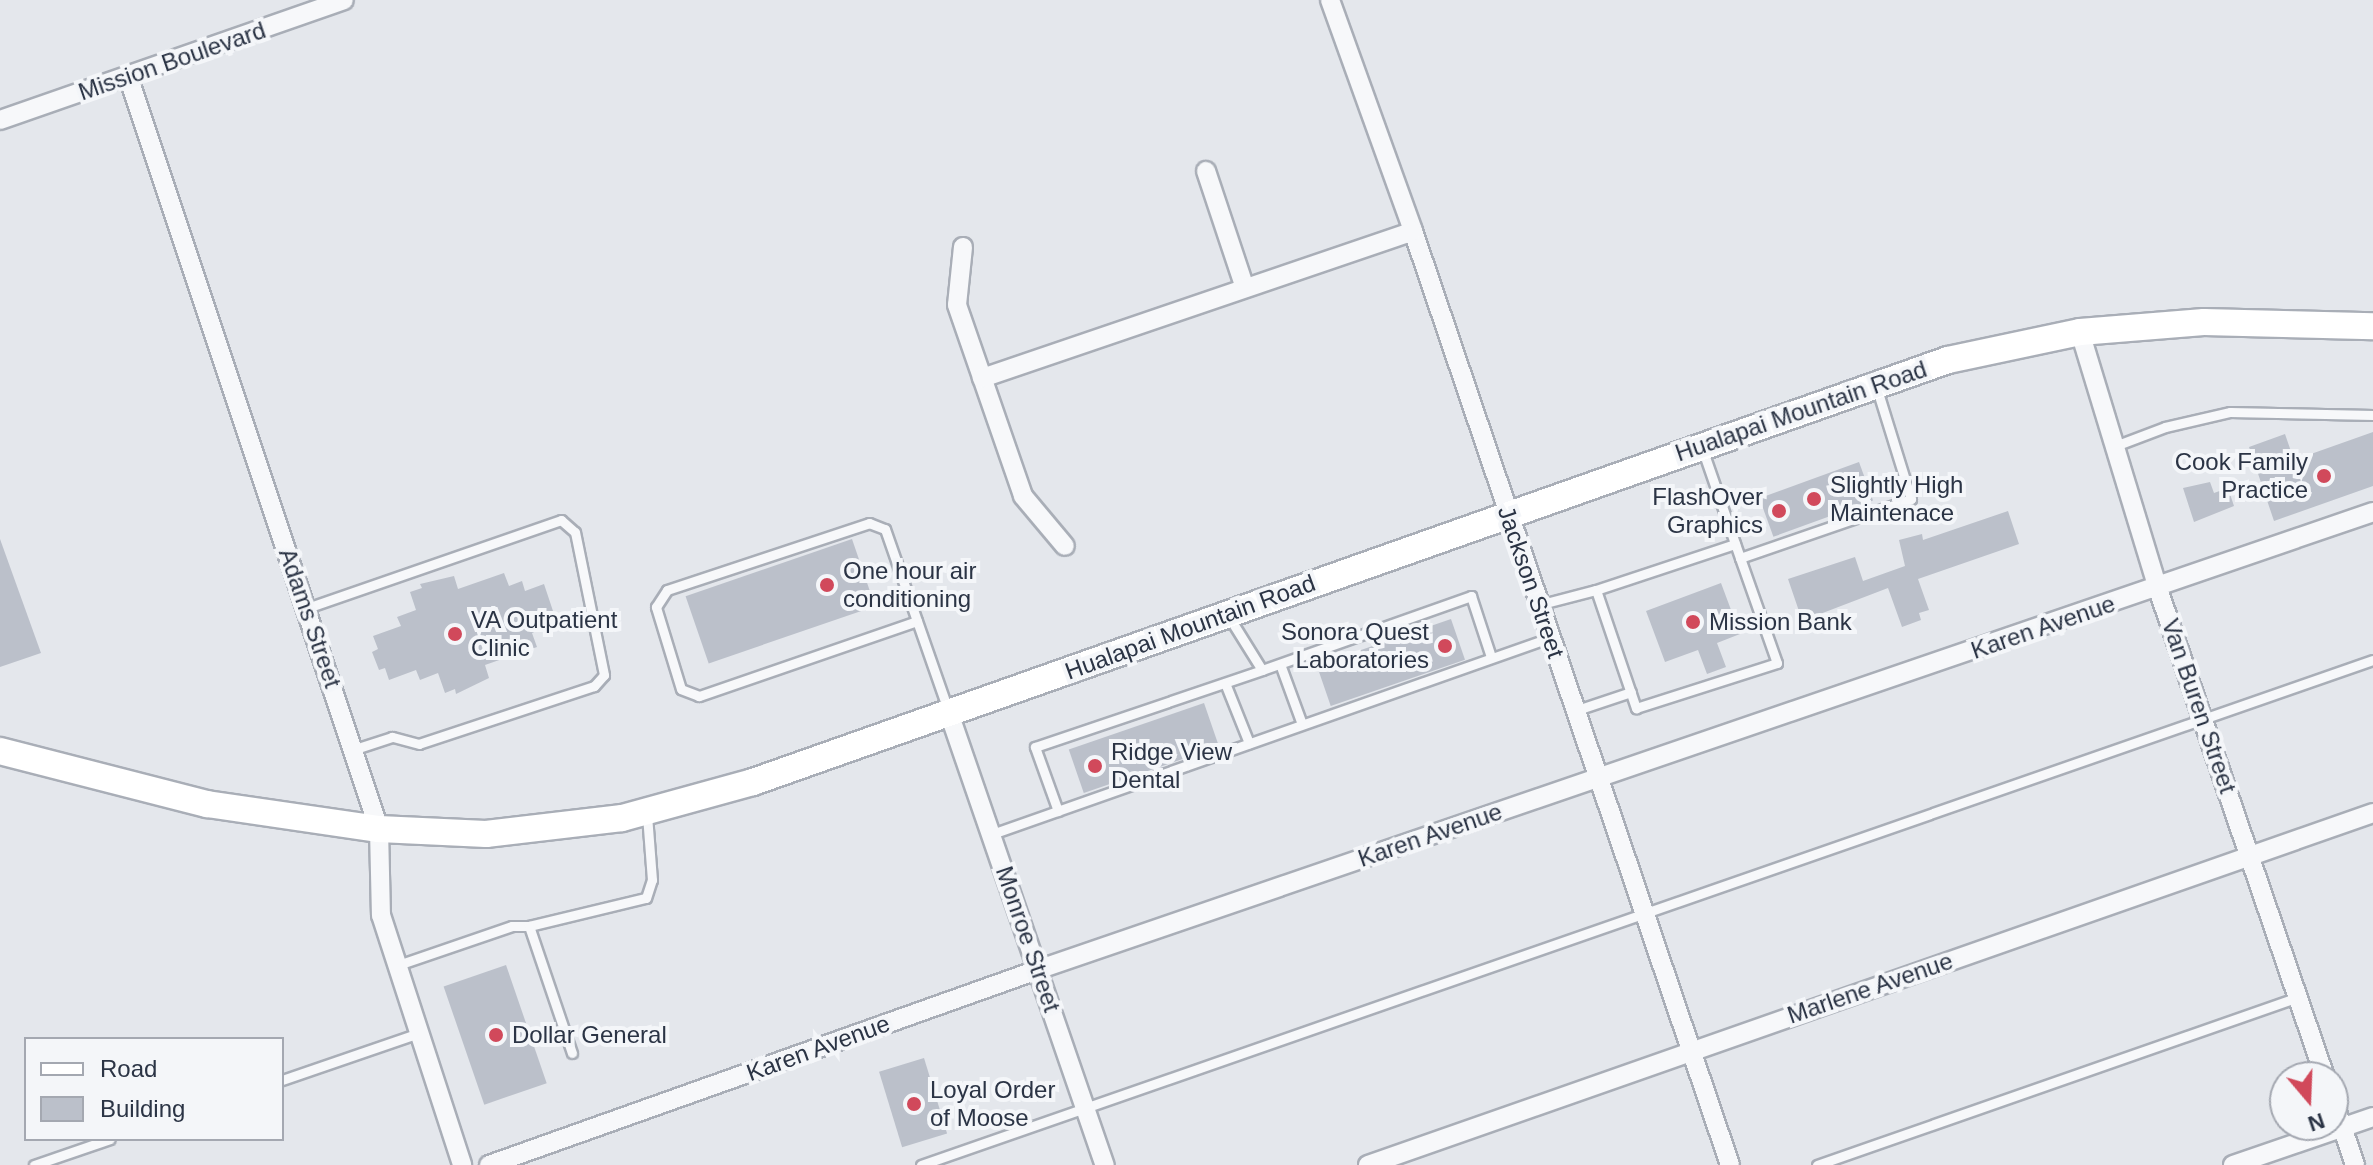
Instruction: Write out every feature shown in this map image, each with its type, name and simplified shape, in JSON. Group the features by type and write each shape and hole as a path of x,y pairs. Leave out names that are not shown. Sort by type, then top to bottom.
{"main road":[{"name":"Hualapai Mountain Road","path":"0,751 207,804 379,829 486,834 562,827 647,813 753,782 1948,360 2080,332 2204,322 2373,326"}],"street":[{"name":"Mission Boulevard","path":"0,120 344,0"},
{"name":"Jackson Street","path":"1330,0 1413,231 1730,1165"},
{"name":"Adams Street","path":"128,76 379,829 381,915 422,1032 462,1165"},
{"path":"1206,171 1245,288"},
{"path":"982,378 1413,231"},
{"path":"963,247 957,305 1023,496 1065,546"},
{"name":"Van Buren Street","path":"2080,332 2158,589 2320,1061"},
{"name":"Karen Avenue","path":"489,1165 1040,969 2158,589 2373,512"},
{"name":"Monroe Street","path":"949,713 1040,969 1105,1165"},
{"name":"Marlene Avenue","path":"1368,1165 2373,813"},
{"path":"2349,1125 2373,1117"},
{"path":"2233,1165 2302,1141"},
{"path":"2347,1141 2355,1165"}],"lane":[{"path":"1740,558 1911,499 1876,385"},
{"path":"2115,446 2165,427 2230,412 2373,415"},
{"path":"1596,590 1636,708 1777,663 1701,446"},
{"path":"307,608 561,520 575,532 604,675 594,686 419,744 392,737 354,749"},
{"path":"917,621 699,696 681,689 656,607 667,590 869,523 885,529 917,621 949,713"},
{"path":"1538,605 1596,590 1735,544"},
{"path":"1058,811 1035,747 1471,596 1491,657"},
{"path":"1227,614 1262,670"},
{"path":"992,834 1549,638"},
{"path":"921,1165 2373,660"},
{"path":"1280,664 1302,724"},
{"path":"1225,683 1249,743"},
{"path":"1574,711 1631,692"},
{"path":"398,965 512,926 529,926 646,898 652,880 647,813"},
{"path":"529,926 572,1053"},
{"path":"1817,1165 2298,997"},
{"path":"284,1079 422,1032"},
{"path":"34,1165 104,1141"}],"building":[{"path":"2373,432 2373,486 2274,521 2249,447 2285,434 2294,460"},
{"path":"1859,462 1873,501 1773,537 1759,498"},
{"path":"2210,482 2214,493 2228,488 2234,506 2194,522 2183,488"},
{"path":"2008,511 2019,544 1918,579 1929,610 1919,613 1921,620 1902,627 1888,588 1807,619 1806,616 1801,617 1788,579 1855,557 1863,581 1905,566 1899,540 1922,534 1923,540"},
{"path":"0,539 41,653 0,667"},
{"path":"852,539 875,606 709,663 686,596"},
{"name":"VA Outpatient Clinic","path":"504,573 509,586 522,581 525,591 544,584 554,614 536,620 539,630 532,633 537,647 485,665 489,678 456,694 455,689 445,693 438,673 420,680 416,670 389,680 385,668 379,670 372,652 378,649 373,636 401,626 397,617 416,610 410,592 422,588 420,584 454,576 458,589"},
{"name":"Mission Bank","path":"1721,583 1740,634 1717,643 1726,667 1707,674 1698,650 1665,662 1646,611"},
{"path":"1451,619 1465,660 1331,706 1317,665"},
{"path":"1204,703 1219,746 1084,793 1069,750"},
{"name":"Dollar General","path":"506,965 547,1083 484,1105 444,986"},
{"name":"Loyal Order of Moose","path":"924,1058 947,1134 902,1147 879,1072"}],"place":[{"name":"Cook Family Practice","path":"2324,476"},
{"name":"Slightly High Maintenace","path":"1814,499"},
{"name":"FlashOver Graphics","path":"1779,511"},
{"name":"One hour air conditioning","path":"827,585"},
{"name":"Mission Bank","path":"1693,622"},
{"name":"VA Outpatient Clinic","path":"455,634"},
{"name":"Sonora Quest Laboratories","path":"1445,646"},
{"name":"Ridge View Dental","path":"1095,766"},
{"name":"Dollar General","path":"496,1035"},
{"name":"Loyal Order of Moose","path":"914,1104"}]}
